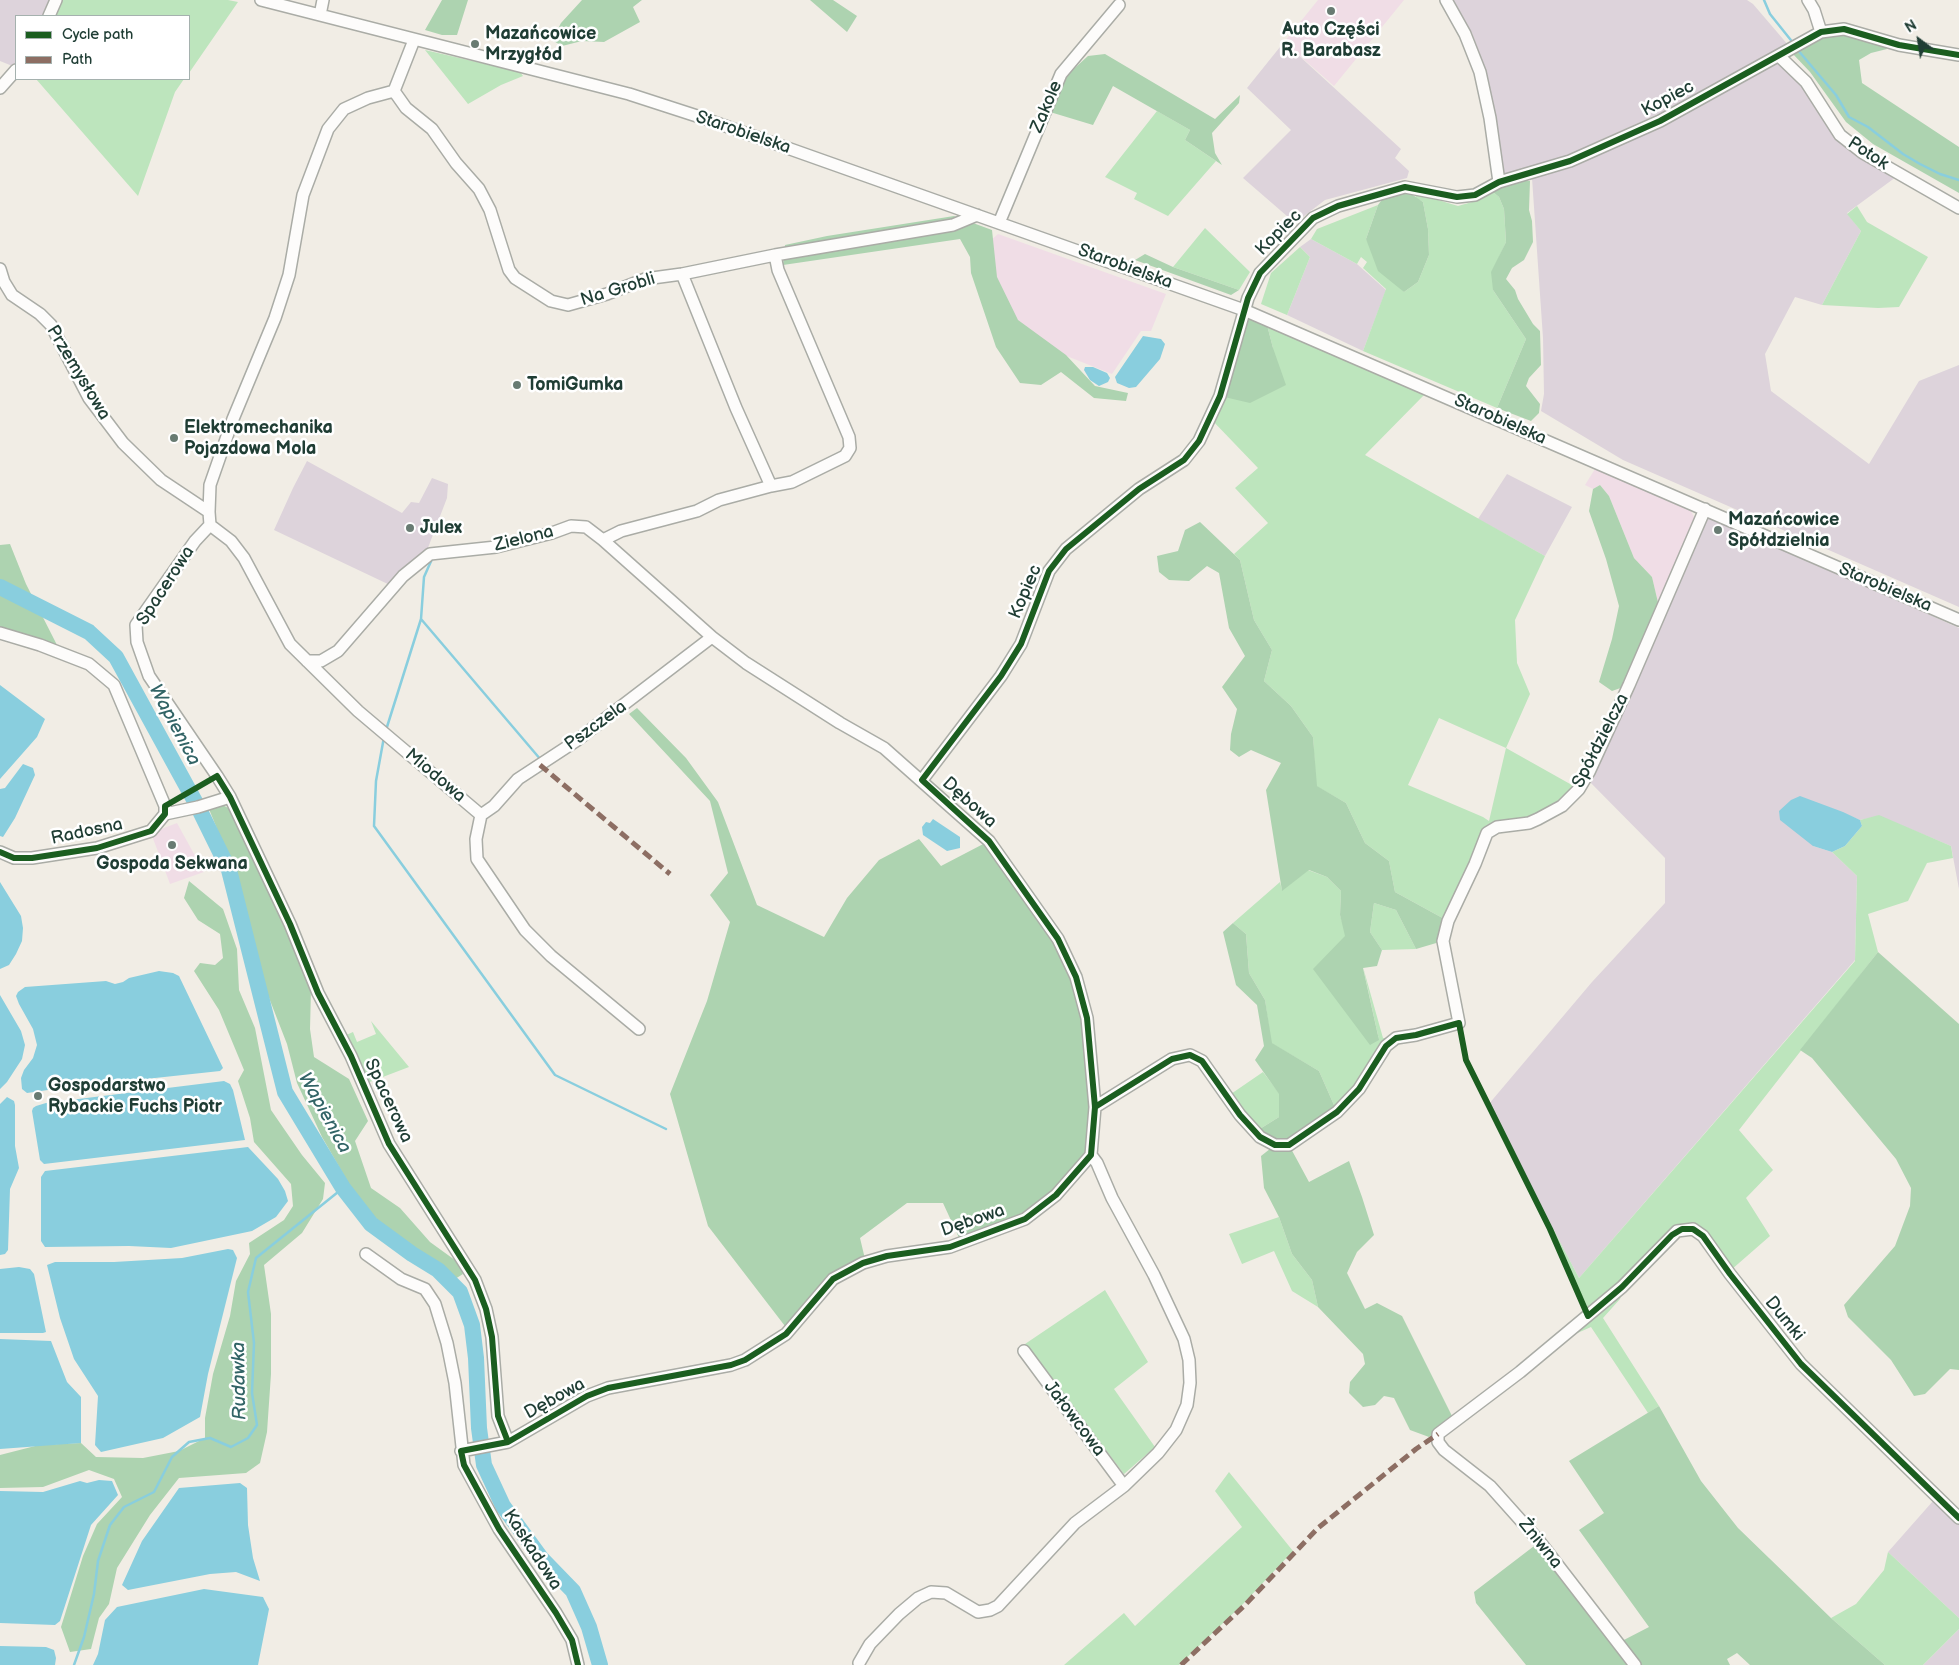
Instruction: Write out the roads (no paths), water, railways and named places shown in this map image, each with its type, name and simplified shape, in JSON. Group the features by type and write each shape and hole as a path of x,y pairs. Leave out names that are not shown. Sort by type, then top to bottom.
{"street":[{"path":"49,15 56,0"},
{"name":"Starobielska","path":"261,0 629,94 709,120 1244,310 1705,508 1959,620"},
{"path":"320,15 323,0"},
{"path":"1446,0 1465,34 1480,72 1490,118 1499,182"},
{"path":"1808,0 1814,10 1821,32"},
{"name":"Zakole","path":"999,222 1061,74 1119,5"},
{"name":"Kopiec","path":"922,780 1001,676 1021,644 1049,571 1066,549 1139,489 1184,460 1199,441 1220,396 1244,310 1260,273 1314,218 1338,206 1405,187 1457,197 1475,195 1499,182 1570,161 1660,122 1821,32 1844,29 1899,44 1959,55"},
{"path":"210,525 210,485 232,419 275,318 289,276 303,195 328,129 344,109 368,98 394,92 414,40"},
{"name":"Potok","path":"1783,53 1806,82 1840,136 1862,153 1959,208"},
{"path":"0,88 15,71"},
{"name":"Na Grobli","path":"394,92 406,108 432,129 456,163 478,188 490,210 509,270 515,278 551,301 568,305 607,294 645,279 953,225 977,215"},
{"path":"603,540 621,531 696,511 719,500 792,482 845,456 850,448 849,437 778,270 775,255"},
{"name":"Przemysłowa","path":"0,270 4,282 12,295 40,314 51,325 89,398 123,444 161,480 209,512"},
{"path":"682,274 736,408 771,486"},
{"name":"Spółdzielcza","path":"1095,1107 1172,1059 1190,1055 1202,1061 1240,1115 1260,1137 1275,1145 1289,1145 1337,1112 1359,1089 1386,1046 1396,1038 1416,1035 1459,1023 1444,940 1448,921 1475,864 1487,833 1497,827 1529,824 1562,806 1579,788 1589,772 1629,685 1705,508"},
{"name":"Miodowa","path":"210,525 231,541 244,558 290,644 358,711 480,815 476,839 477,859 525,930 551,956 639,1029"},
{"name":"Spacerowa","path":"210,525 195,541 136,625 137,642 149,676 230,797 290,924 318,993 351,1056 389,1144 475,1280 486,1309 492,1334 498,1416 508,1442"},
{"name":"Zielona","path":"307,661 321,661 338,651 404,576 430,554 496,547 552,533 571,526 586,527 603,540"},
{"name":"Dębowa","path":"466,1450 508,1442 587,1396 608,1388 731,1365 745,1360 786,1334 833,1279 863,1263 887,1256 950,1247 1025,1219 1056,1195 1091,1155 1095,1107 1087,1018 1076,977 1058,938 988,841 884,748 840,724 746,663 712,637 603,540"},
{"path":"0,633 40,645 89,664 114,685 165,806 165,814 198,807 230,797"},
{"name":"Pszczela","path":"480,815 494,806 518,780 576,741 712,637"},
{"name":"Radosna","path":"0,852 14,858 32,858 98,848 151,831 165,814"},
{"path":"858,1663 870,1644 899,1614 918,1598 930,1592 946,1593 978,1612 990,1610 998,1606 1075,1524 1124,1486 1158,1453 1176,1430 1187,1405 1190,1383 1189,1360 1184,1340 1176,1320 1112,1198 1097,1163 1091,1155"},
{"name":"Dumki","path":"1438,1434 1520,1372 1622,1287 1672,1235 1682,1230 1693,1229 1703,1236 1730,1274 1801,1364 1959,1518"},
{"name":"Kaskadowa","path":"366,1254 401,1280 425,1289 435,1304 447,1343 455,1383 466,1450 464,1465 499,1529 572,1640 578,1665"},
{"name":"Jałowcowa","path":"1024,1351 1124,1486"},
{"name":"Żniwna","path":"1438,1434 1438,1442 1444,1450 1490,1486 1534,1536 1635,1665"}],"water":[{"path":"1143,336 1161,339 1165,344 1160,359 1136,387 1129,388 1117,383 1115,377"},
{"path":"1085,367 1093,367 1107,373 1110,378 1108,382 1099,386 1090,380 1084,370"},
{"path":"0,685 45,719 37,737 0,779"},
{"path":"23,764 33,768 35,775 15,818 3,837 0,836 0,789 5,788"},
{"path":"1800,796 1860,820 1862,826 1845,846 1832,852 1813,846 1780,820 1779,811 1791,800"},
{"path":"933,819 960,837 960,848 947,851 923,835 922,827 926,822 930,823"},
{"path":"0,882 21,916 23,928 22,941 16,954 9,965 0,969"},
{"path":"159,971 179,976 223,1068 220,1071 27,1093 22,1089 21,1078 24,1070 33,1058 37,1045 33,1029 16,996 18,992 25,987 106,981 115,984 129,978"},
{"path":"0,995 21,1031 25,1045 22,1059 7,1082 0,1089"},
{"path":"224,1081 230,1084 233,1090 245,1140 44,1164 40,1160 32,1111 36,1106 46,1103"},
{"path":"7,1097 14,1101 15,1105 15,1146 19,1168 10,1189 8,1250 5,1254 0,1255 0,1104"},
{"path":"248,1147 278,1179 288,1201 276,1217 252,1231 171,1248 129,1246 45,1247 41,1241 41,1177 45,1171"},
{"path":"228,1249 233,1250 237,1258 208,1374 200,1417 163,1438 101,1452 95,1445 98,1396 74,1359 60,1318 47,1265 55,1262 114,1262 182,1258"},
{"path":"19,1267 30,1269 34,1274 46,1332 0,1333 0,1269"},
{"path":"0,1339 51,1341 67,1382 81,1397 81,1443 0,1449"},
{"path":"99,1480 112,1481 118,1495 91,1525 60,1621 55,1625 0,1623 0,1491 43,1492 80,1481 87,1483"},
{"path":"240,1483 247,1488 248,1525 253,1558 260,1581 236,1572 210,1574 128,1590 122,1585 142,1541 179,1488"},
{"path":"204,1589 263,1597 269,1609 258,1665 93,1665 98,1654 105,1620 117,1607"},
{"path":"0,1646 46,1647 54,1650 55,1665 0,1665"}],"waterway":[{"path":"1764,0 1770,14 1794,44"},
{"path":"1797,49 1836,95 1849,117 1868,127 1903,154 1920,164 1940,174 1959,180"},
{"path":"386,730 421,619 424,577 432,559"},
{"name":"Wapienica","path":"0,587 89,632 116,657 198,807 229,870 285,1092 343,1188 371,1224 412,1254 438,1270 460,1292 472,1325 476,1358 479,1428 484,1465 503,1506 541,1558 573,1591 589,1627 600,1665"},
{"path":"421,619 541,760"},
{"path":"384,737 376,781 374,826 555,1075 666,1129"},
{"name":"Rudawka","path":"74,1665 84,1637 94,1594 98,1561 110,1525 124,1507 154,1492 172,1457 189,1442 210,1438 231,1447 248,1438 257,1425 252,1393 254,1343 248,1292 256,1258 343,1188"}],"place":[{"name":"Auto Części R. Barabasz","path":"1331,11"},
{"name":"Mazańcowice Mrzygłód","path":"475,44"},
{"name":"TomiGumka","path":"517,385"},
{"name":"Elektromechanika Pojazdowa Mola","path":"174,438"},
{"name":"Julex","path":"410,528"},
{"name":"Mazańcowice Spółdzielnia","path":"1718,530"},
{"name":"Gospoda Sekwana","path":"172,845"},
{"name":"Gospodarstwo Rybackie Fuchs Piotr","path":"38,1096"}]}
